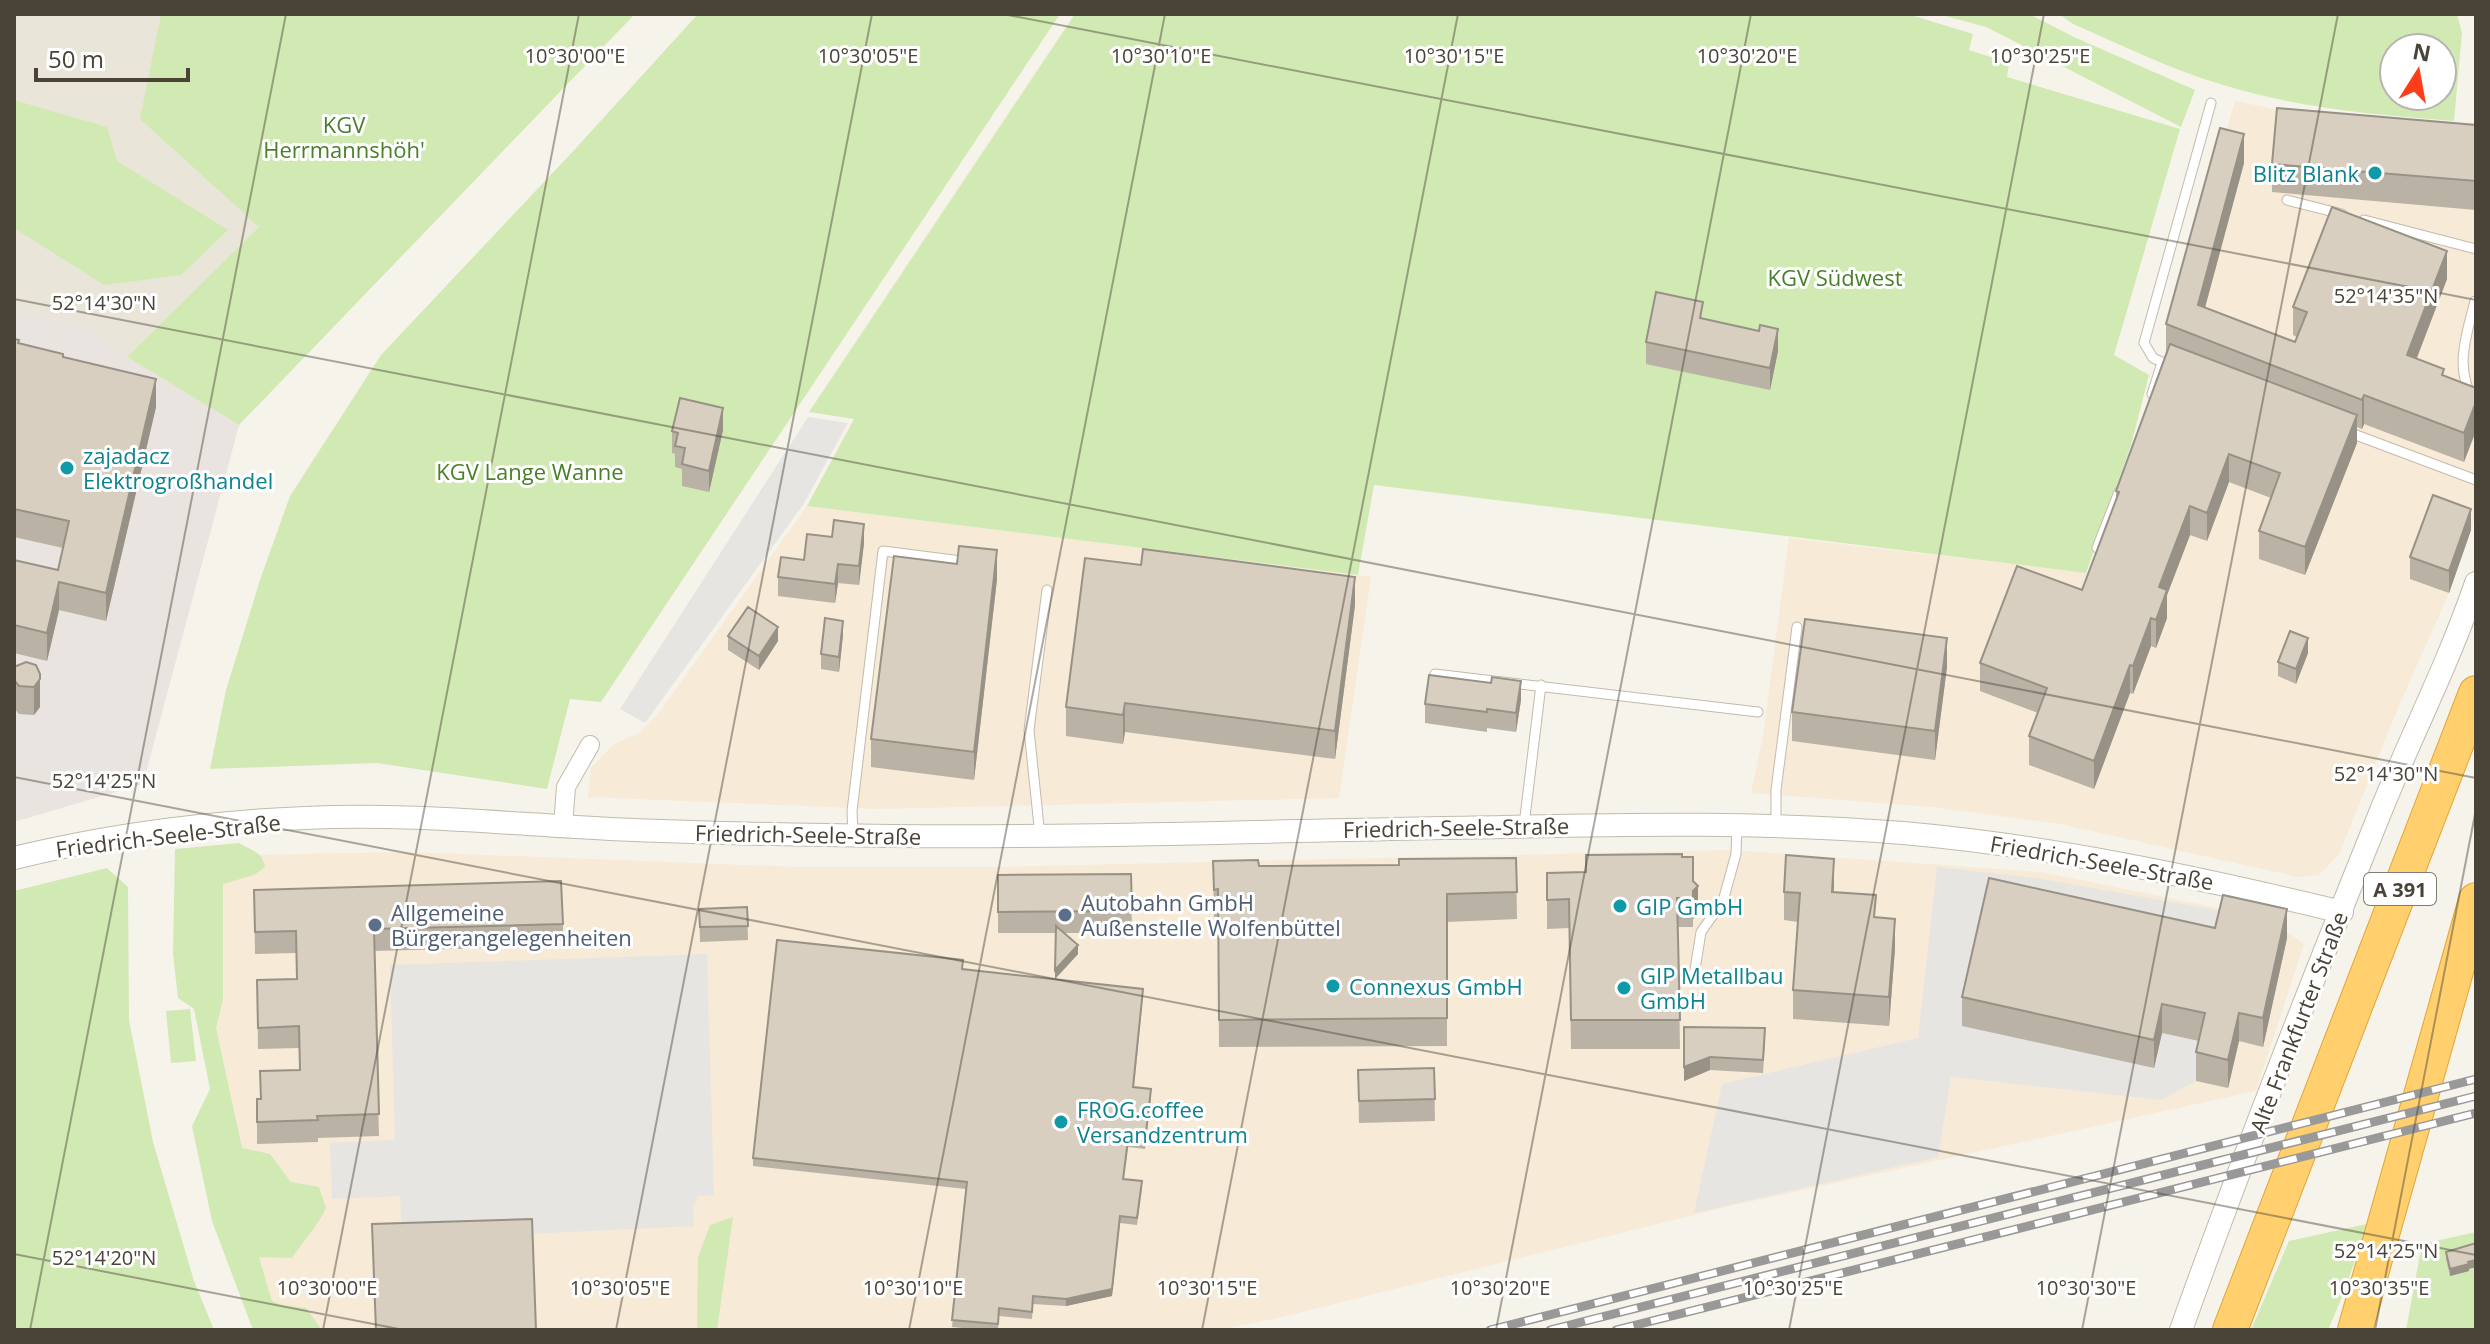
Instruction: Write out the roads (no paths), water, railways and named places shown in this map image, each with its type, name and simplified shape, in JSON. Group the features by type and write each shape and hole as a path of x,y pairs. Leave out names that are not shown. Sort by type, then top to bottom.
{"highway":[{"name":"A 391","path":"2230,1330 2322,1084 2476,693"},
{"path":"2355,1330 2476,900"}],"street":[{"name":"Alte Frankfurter Straße","path":"2181,1330 2381,811 2443,670 2476,583"},
{"path":"563,826 566,787 590,745"},
{"name":"Friedrich-Seele-Straße","path":"14,858 115,837 226,823 307,817 853,836 1040,836 1633,823 1737,825 1943,837 2056,852 2224,883 2342,912"}],"lane":[{"path":"2177,369 2153,358 2144,343 2211,103"},
{"path":"2287,200 2476,249"},
{"path":"2475,301 2461,356 2464,380 2476,404"},
{"path":"2148,406 2162,363"},
{"path":"2341,430 2476,480"},
{"path":"2097,548 2121,486"},
{"path":"853,836 852,811 883,551 977,563"},
{"path":"1040,836 1029,730 1047,590"},
{"path":"1776,826 1776,790 1797,627"},
{"path":"1435,674 1758,712"},
{"path":"1524,826 1541,685"},
{"path":"1694,976 1701,932 1723,901 1736,854 1737,825"}],"railway":[{"path":"1490,1330 2476,1079"},
{"path":"1550,1330 2476,1096"},
{"path":"1616,1330 2476,1113"}],"place":[{"name":"Blitz Blank","path":"2375,173"},
{"name":"zajadacz Elektrogroßhandel","path":"67,468"},
{"name":"GIP GmbH","path":"1620,906"},
{"name":"Autobahn GmbH Außenstelle Wolfenbüttel","path":"1065,915"},
{"name":"Allgemeine Bürgerangelegenheiten","path":"375,925"},
{"name":"Connexus GmbH","path":"1333,986"},
{"name":"GIP Metallbau GmbH","path":"1624,988"},
{"name":"FROG.coffee Versandzentrum","path":"1061,1122"}],"park label":[{"name":"KGV Herrmannshöh'","path":"344,136"},
{"name":"KGV Südwest","path":"1835,277"},
{"name":"KGV Lange Wanne","path":"530,471"}]}
